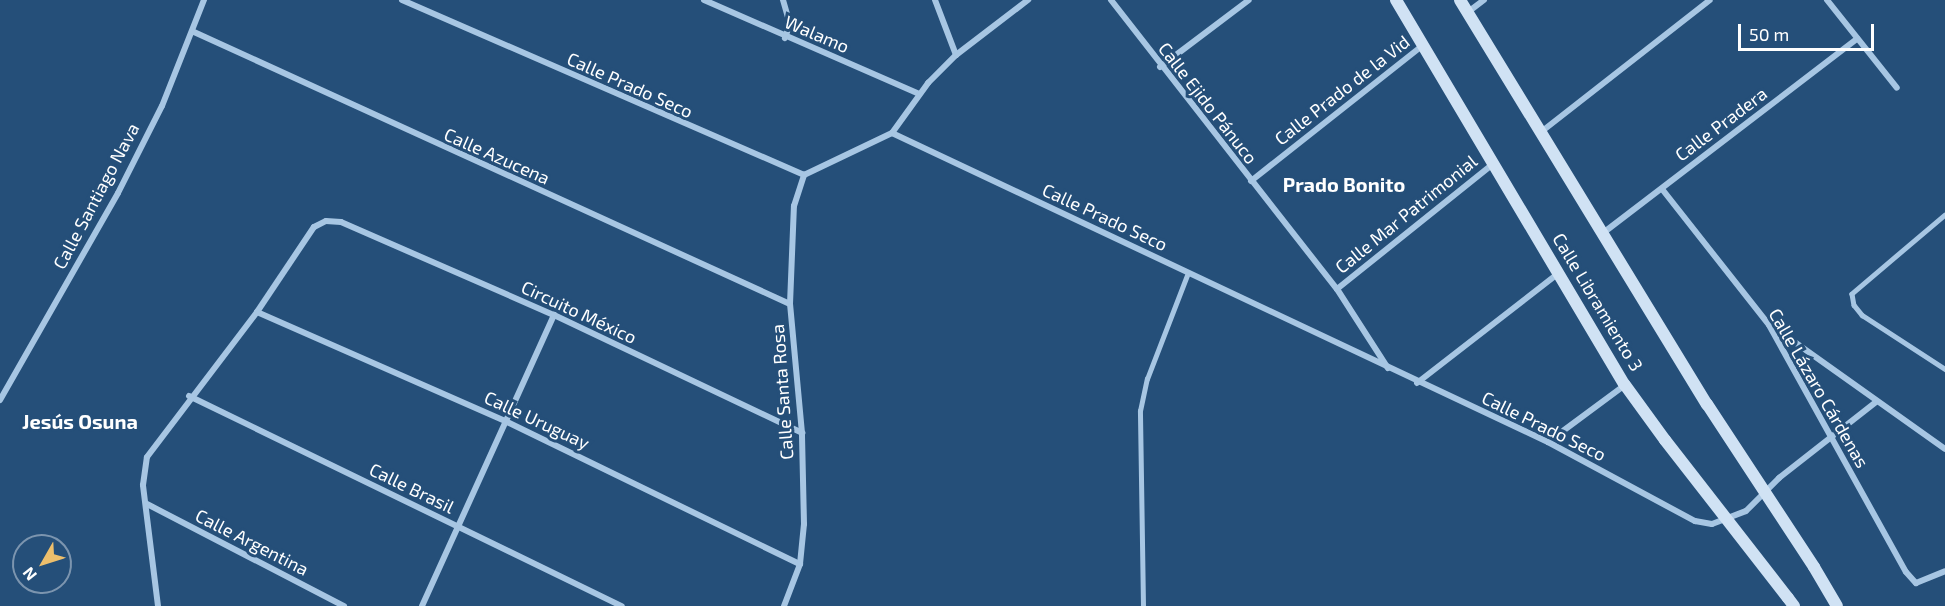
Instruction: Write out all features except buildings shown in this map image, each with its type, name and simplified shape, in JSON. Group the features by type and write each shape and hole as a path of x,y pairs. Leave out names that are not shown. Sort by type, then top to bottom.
{"street":[{"name":"Calle Santiago Nava","path":"0,400 118,193 194,32 204,0"},
{"name":"Calle Prado Seco","path":"402,0 804,175"},
{"name":"Walamo","path":"704,0 785,38 919,94"},
{"path":"783,0 790,24 785,38"},
{"path":"935,0 956,55"},
{"path":"804,175 892,133 919,94 956,55 1028,0"},
{"name":"Calle Ejido Pánuco","path":"1111,0 1160,67 1337,289 1389,369"},
{"path":"1160,67 1249,0"},
{"name":"Calle Libramiento 3","path":"1396,0 1625,385 1791,602"},
{"path":"1460,0 1707,404 1837,606"},
{"path":"1468,12 1484,0"},
{"path":"1541,132 1710,0"},
{"path":"1827,0 1897,88"},
{"name":"Calle Azucena","path":"194,32 790,304"},
{"name":"Calle Pradera","path":"1603,233 1857,39"},
{"name":"Calle Prado de la Vid","path":"1251,181 1423,45"},
{"name":"Calle Prado Seco","path":"892,133 1417,383 1548,442 1695,520 1712,524 1746,511 1779,478 1876,402"},
{"name":"Calle Mar Patrimonial","path":"1337,289 1495,163"},
{"name":"Calle Santa Rosa","path":"784,606 800,564 804,524 802,433 790,304 794,206 804,175"},
{"name":"Calle Lázaro Cárdenas","path":"1662,189 1769,325 1906,572 1916,583 1945,571"},
{"name":"Circuito México","path":"257,312 314,227 326,221 342,222 554,315 802,433"},
{"path":"1417,383 1559,273"},
{"path":"158,606 143,485 147,457 189,396 257,312"},
{"name":"Calle Uruguay","path":"257,312 505,421 800,564"},
{"path":"422,606 456,526 554,315"},
{"path":"1769,325 1945,449"},
{"path":"1548,442 1625,385"},
{"name":"Calle Brasil","path":"189,396 622,606"},
{"name":"Calle Argentina","path":"147,504 344,606"}],"lane":[{"path":"1945,215 1852,294 1854,305 1862,315 1945,369"},
{"path":"1143,606 1140,411 1147,379 1188,273"}],"district":[{"name":"Prado Bonito","path":"1344,184"},
{"name":"Jesús Osuna","path":"80,421"}]}
